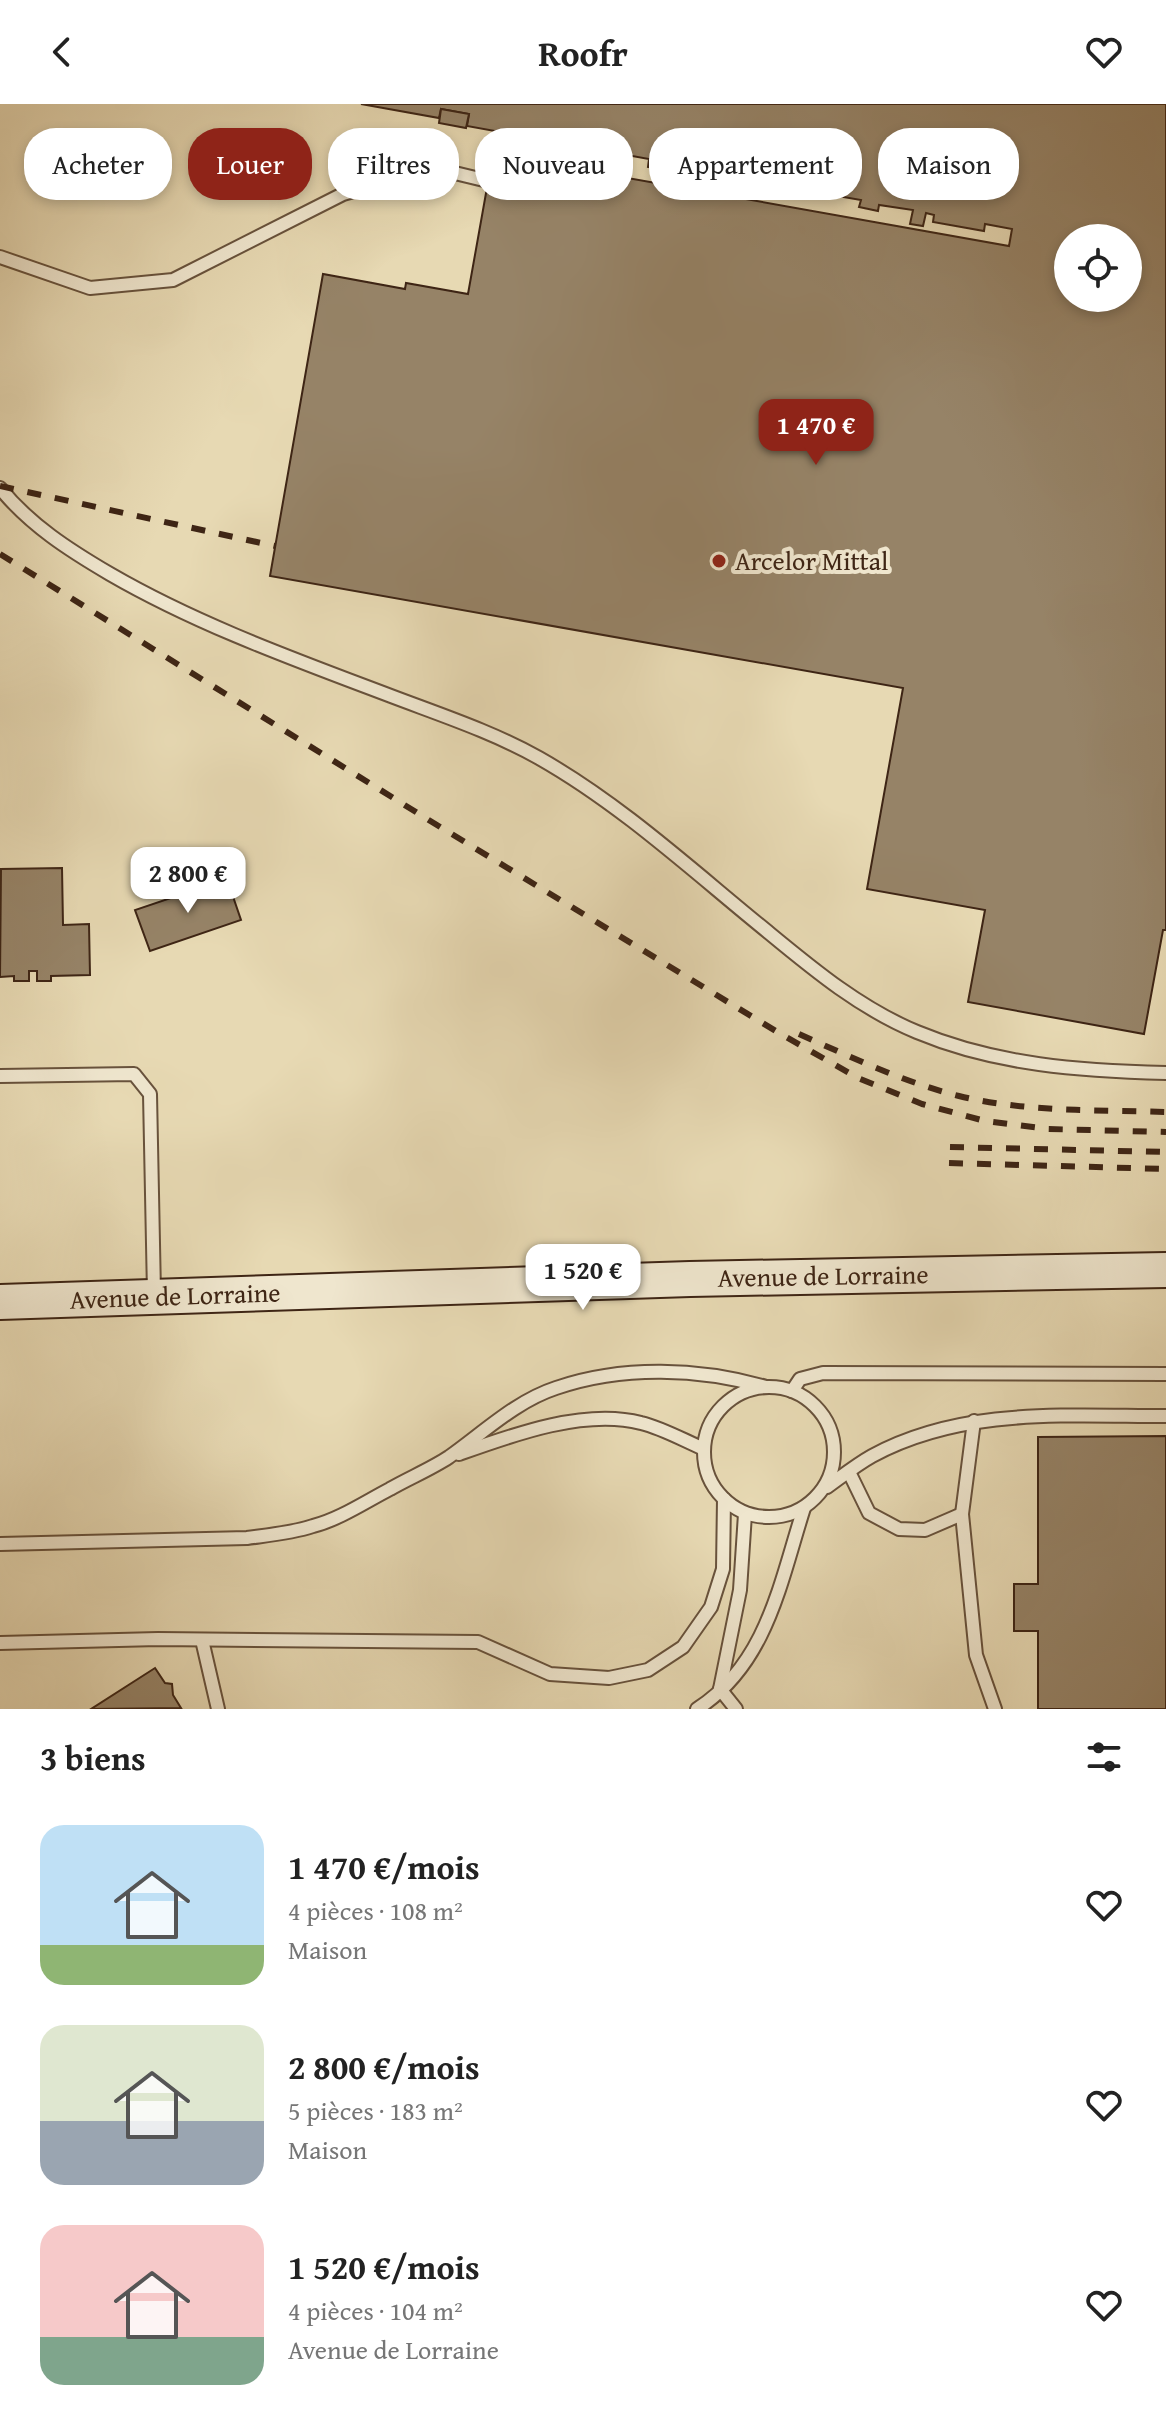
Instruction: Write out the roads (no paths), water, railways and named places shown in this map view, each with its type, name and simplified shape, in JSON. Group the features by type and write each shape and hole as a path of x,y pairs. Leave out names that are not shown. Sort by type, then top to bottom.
{"main road":[{"name":"Avenue de Lorraine","path":"0,1302 690,1279 1166,1270"}],"lane":[{"path":"0,257 90,288 173,280 343,194 434,168 475,178"},
{"path":"0,488 38,527 68,549 133,587 210,625 472,727 535,755 580,782 819,974 868,1006 917,1032 1017,1062 1166,1073"},
{"path":"0,1076 134,1074 150,1094 154,1297"},
{"path":"0,1544 247,1538 315,1526 445,1459 517,1407 554,1388 601,1377 647,1372 733,1378 792,1391 809,1401 823,1415 832,1432 834,1461 824,1489"},
{"path":"792,1391 800,1379 823,1373 1166,1374"},
{"path":"766,1387 747,1391 730,1400 717,1413 708,1430 704,1449 706,1469 714,1488 745,1514 765,1518 785,1516 804,1508 824,1489 872,1456 925,1434 974,1421 1166,1416"},
{"path":"445,1459 550,1426 607,1418 641,1423 704,1449"},
{"path":"974,1421 962,1514 976,1655 995,1709"},
{"path":"849,1472 869,1513 899,1529 925,1530 962,1514"},
{"path":"0,1643 202,1640 478,1642 550,1674 609,1678 648,1670 683,1647 711,1607 723,1569 724,1499"},
{"path":"697,1709 745,1666 763,1635 804,1508"},
{"path":"720,1689 740,1590 745,1514"},
{"path":"202,1640 218,1709"},
{"path":"720,1689 736,1709"}],"railway":[{"path":"0,486 275,546"},
{"path":"0,554 432,822 858,1078 922,1104 985,1121 1048,1129 1166,1132"},
{"path":"799,1034 897,1076 959,1096 1036,1108 1166,1112"},
{"path":"950,1147 1166,1152"},
{"path":"949,1163 1166,1169"}],"place":[{"name":"Arcelor Mittal","path":"719,561"}]}
